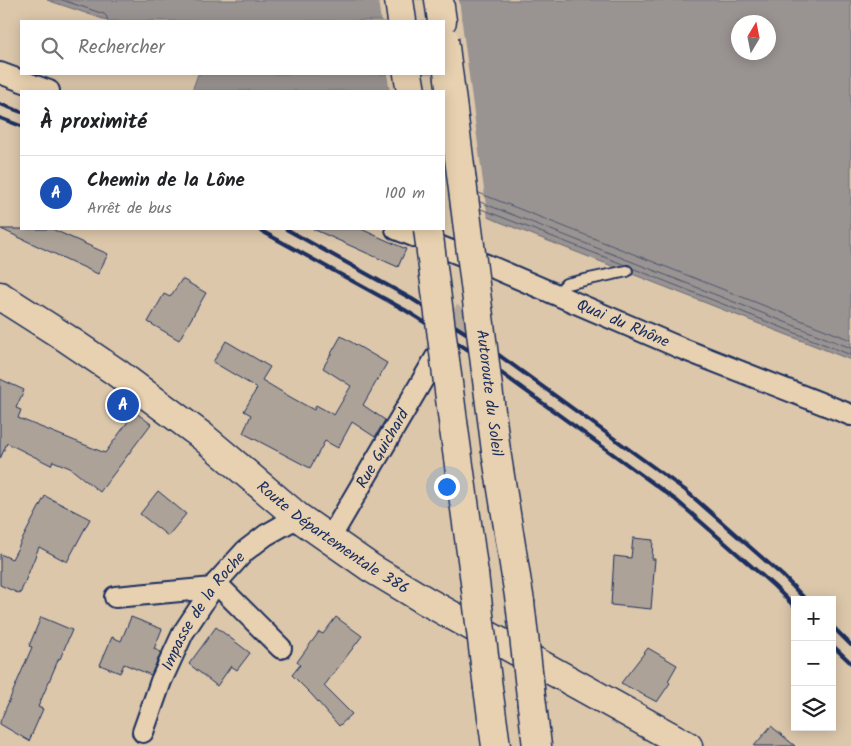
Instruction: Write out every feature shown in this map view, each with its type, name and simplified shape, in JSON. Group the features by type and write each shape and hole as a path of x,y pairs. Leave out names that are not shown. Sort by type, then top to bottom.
{"main road":[{"path":"399,0 402,20"},
{"path":"439,0 442,20"},
{"name":"Autoroute du Soleil","path":"445,47 496,451 520,602 537,746"},
{"path":"408,75 410,90"},
{"path":"428,230 496,746"},
{"name":"Route Départementale 386","path":"0,296 75,344 150,397 202,436 298,517 371,568 688,746"}],"street":[{"path":"0,73 46,90"},
{"name":"Quai du Rhône","path":"398,230 483,273 556,295 683,350 851,416"},
{"name":"Rue Guichard","path":"330,540 436,358"},
{"name":"Impasse de la Roche","path":"143,732 161,682 183,633 215,585 245,551 266,535 298,517"},
{"path":"115,597 215,585 280,648"}],"lane":[{"path":"556,295 566,284 627,271"}],"water":[{"path":"47,0 851,0 851,360 445,200 445,90 192,90 198,75 445,75 445,20 106,20"}],"pier":[{"path":"378,0 459,0 488,220 445,203 445,90 390,90 387,75 445,75 445,20 381,20"}],"building":[{"path":"1,229 54,230 108,254 98,274"},
{"path":"315,230 363,230 406,249 398,267"},
{"path":"182,279 206,293 179,340 148,322 164,294 170,297"},
{"path":"341,336 387,363 363,405 385,420 375,437 352,422 338,448 325,441 310,468 243,433 251,415 244,411 257,388 213,362 226,341 270,367 262,380 314,410 316,405 334,415 351,386 323,368"},
{"path":"0,379 24,390 16,408 21,410 18,418 105,453 135,412 151,424 100,492 70,468 53,461 51,465 7,443 0,459"},
{"path":"158,491 186,514 168,536 140,514"},
{"path":"45,496 90,519 67,562 39,547 20,594 0,585 0,554 12,559"},
{"path":"633,538 653,540 652,559 655,559 651,609 611,605 614,556 631,558"},
{"path":"41,617 72,630 38,707 43,709 29,741 0,724 0,722 32,647 29,646"},
{"path":"131,617 162,629 154,649 161,652 151,675 124,664 120,673 100,665 112,637 121,641"},
{"path":"336,617 362,636 324,686 352,714 339,726 292,675 300,665 297,662 319,632 323,634"},
{"path":"216,627 250,653 237,670 231,666 217,686 189,664"},
{"path":"648,648 677,665 668,681 670,683 657,702 621,683"},
{"path":"771,726 795,746 754,746"}],"tunnel":[{"path":"440,352 460,320 476,288"}],"railway":[{"path":"0,104 20,112"},
{"path":"0,118 20,126"},
{"path":"260,230 405,310 478,356 676,500 791,603"},
{"path":"288,230 412,299 485,345 685,490 783,576 802,596"},
{"path":"836,630 851,645"},
{"path":"836,649 851,663"}],"place":[{"name":"Chemin de la Lône","path":"123,405"}]}
